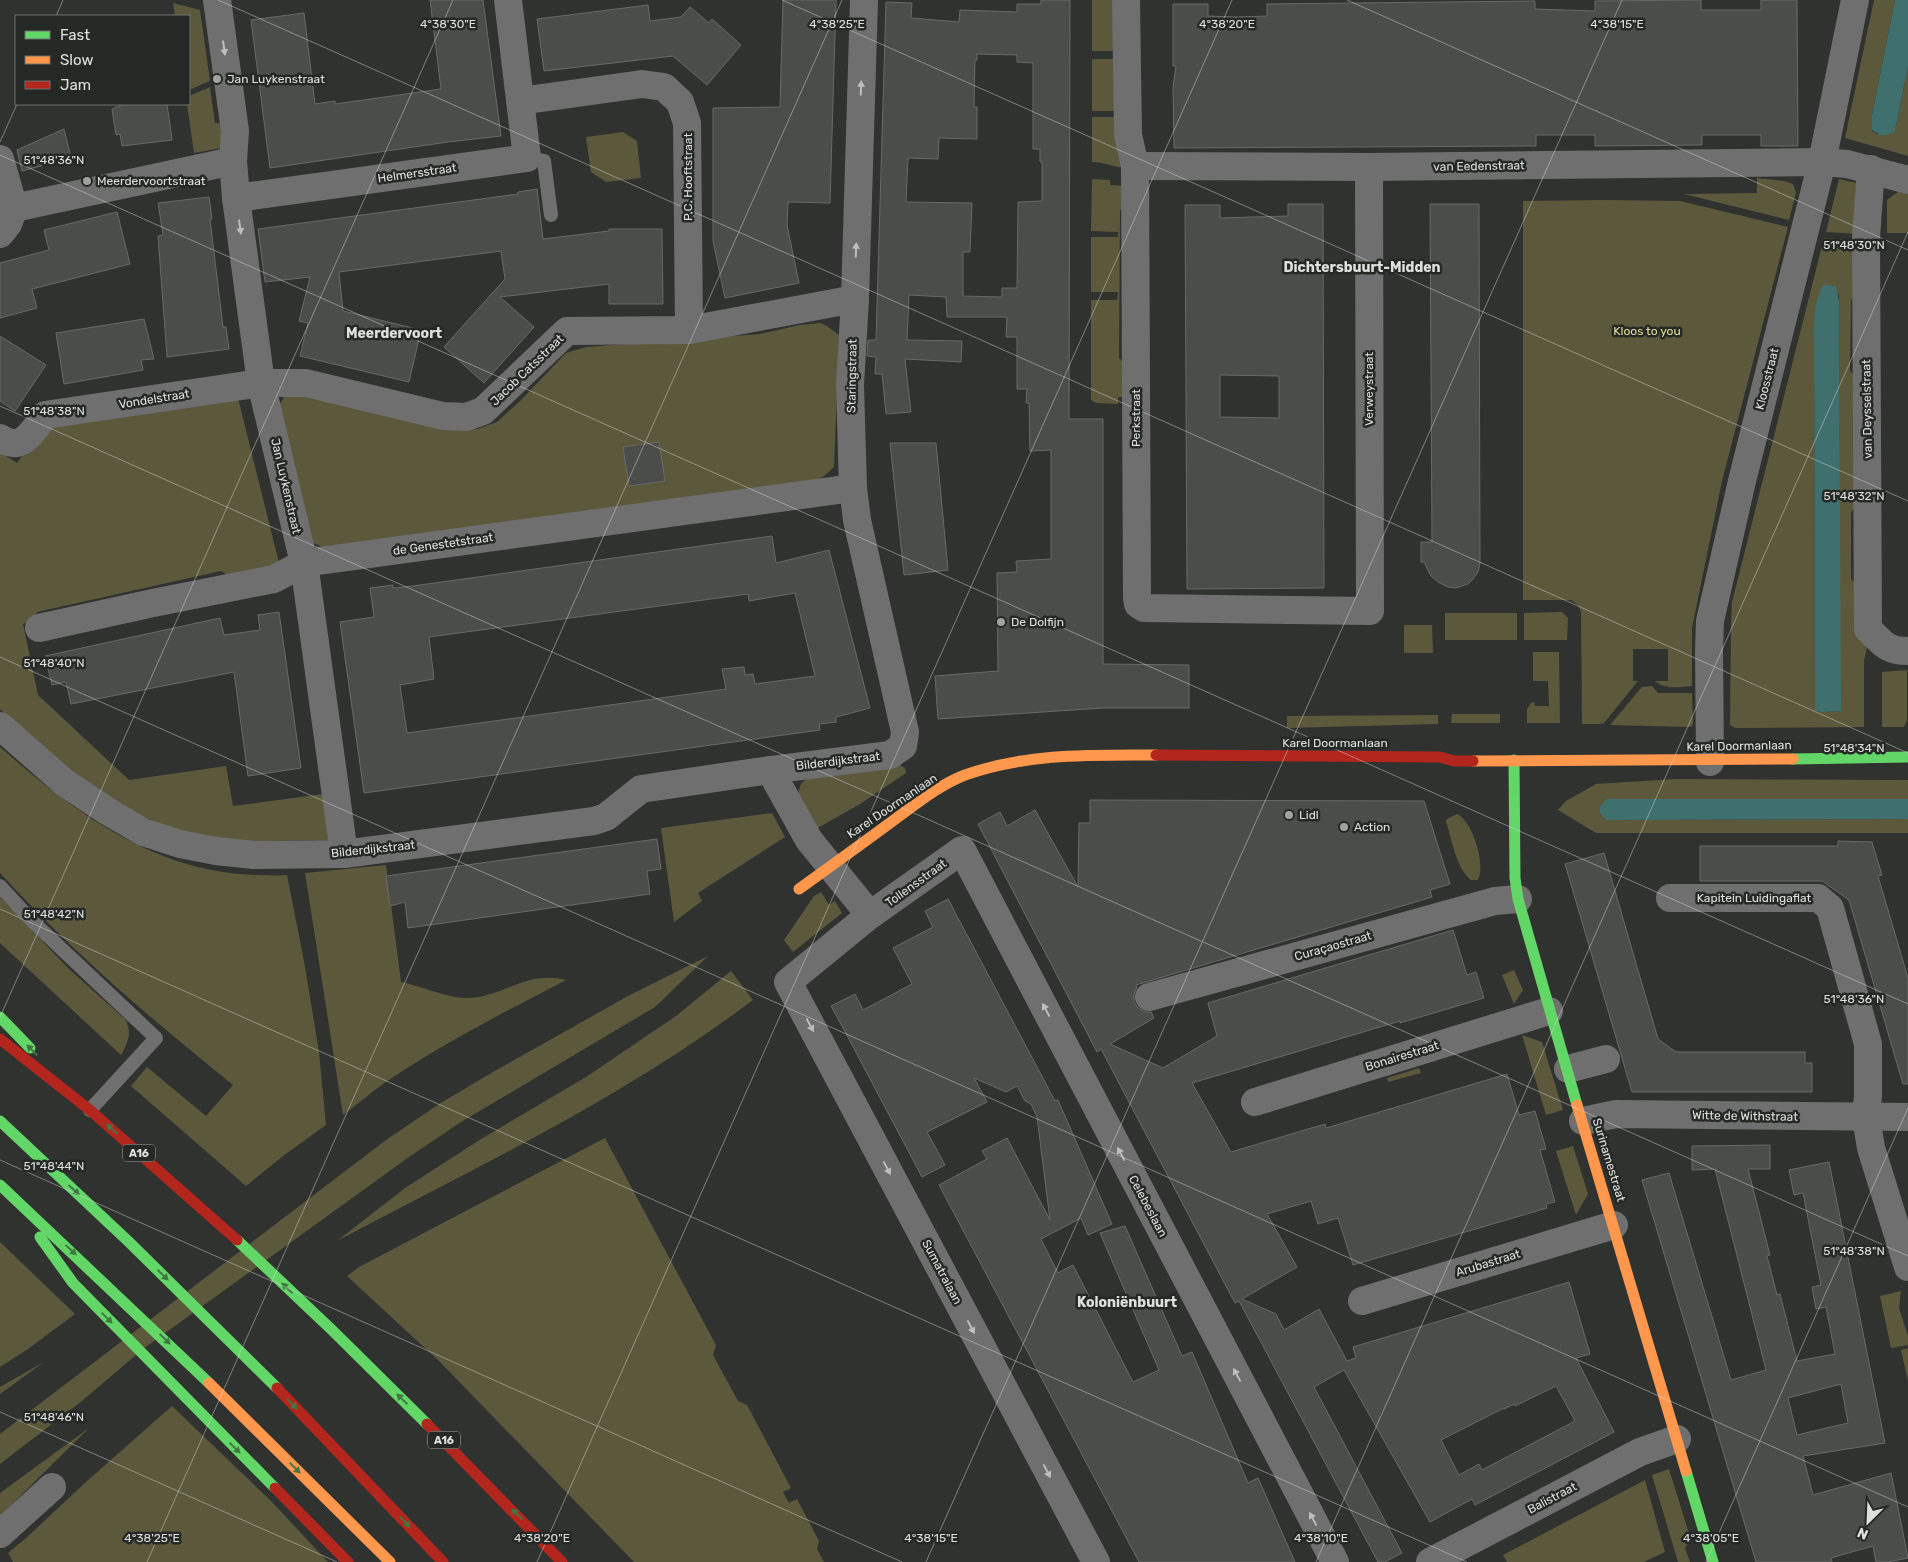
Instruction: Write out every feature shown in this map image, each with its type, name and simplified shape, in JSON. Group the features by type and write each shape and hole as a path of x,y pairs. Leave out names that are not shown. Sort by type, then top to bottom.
{"main road":[{"name":"Karel Doormanlaan","path":"799,889 931,793 964,776 991,767 1023,760 1068,755 1440,757 1454,761 1710,762 1908,757"},
{"name":"Surinamestraat","path":"1514,760 1515,878 1518,899 1549,1011 1568,1069 1713,1562"},
{"name":"A16","path":"0,1017 90,1110"},
{"name":"A16","path":"0,1039 90,1110 188,1196 323,1321 463,1458 562,1562"},
{"path":"0,1121 128,1241 259,1369 443,1562"},
{"path":"0,1185 92,1269 224,1396 390,1562"},
{"path":"10,1194 73,1283 348,1562"}],"street":[{"name":"Jan Luykenstraat","path":"217,0 235,131 233,161 236,198 262,383 304,563 344,854"},
{"path":"508,0 527,158"},
{"name":"Staringstraat","path":"864,0 855,299 850,386 853,488 857,520 905,732 903,746"},
{"name":"Perkstraat","path":"1126,0 1128,135 1135,166 1138,604 1144,608 1370,611"},
{"name":"Kloosstraat","path":"1710,762 1710,621 1742,481 1822,162 1855,0"},
{"name":"P.C. Hooftstraat","path":"520,101 642,84 664,88 680,102 687,123 689,330"},
{"name":"Helmersstraat","path":"236,198 527,158"},
{"path":"0,159 14,208 8,224 0,234"},
{"path":"14,208 233,161"},
{"name":"van Eedenstraat","path":"1135,166 1368,167 1822,162 1847,164 1871,169 1908,180"},
{"name":"Verweystraat","path":"1368,167 1370,611"},
{"name":"van Deysselstraat","path":"1871,169 1866,237 1868,629 1882,643 1894,651 1908,651"},
{"name":"Jacob Catsstraat","path":"262,383 306,383 443,416 466,417 483,411 567,331 689,330 855,299"},
{"name":"Vondelstraat","path":"0,438 7,443 20,443 30,436 45,416 262,383"},
{"name":"de Genestetstraat","path":"39,628 274,579 304,563 853,488"},
{"name":"Bilderdijkstraat","path":"0,726 65,783 143,832 180,844 216,851 254,855 344,854 594,821 606,817 640,789 890,755 903,746"},
{"path":"770,770 809,840 870,915"},
{"name":"Tollensstraat","path":"788,982 870,915 962,850"},
{"name":"Celebeslaan","path":"962,850 1335,1562"},
{"name":"Kapitein Luidingaflat","path":"1670,898 1818,898 1830,908 1868,1044 1866,1117 1871,1148 1908,1267"},
{"name":"Curaçaostraat","path":"1149,997 1495,901 1518,899"},
{"name":"Sumatralaan","path":"788,982 1096,1562"},
{"name":"Bonairestraat","path":"1255,1102 1549,1011"},
{"path":"1568,1069 1606,1059"},
{"name":"Witte de Withstraat","path":"1583,1121 1616,1114 1908,1117"},
{"name":"Arubastraat","path":"1362,1301 1614,1225"},
{"name":"Balistraat","path":"1430,1562 1640,1452 1677,1439"},
{"path":"0,1534 52,1487"}],"lane":[{"path":"527,158 544,161 551,216"},
{"path":"0,886 31,920 156,1038 90,1110"}],"green space":[{"path":"1092,0 1118,0 1118,51 1092,51"},
{"path":"1874,0 1895,0 1872,115 1872,131 1877,134 1895,131 1908,66 1908,156 1845,138"},
{"path":"173,3 200,10 210,81 190,90 190,15 175,15"},
{"path":"1092,59 1118,59 1118,111 1092,111"},
{"path":"210,87 215,123 219,123 226,130 227,147 194,153 187,105 190,105 190,96"},
{"path":"1092,117 1118,117 1126,168 1092,162"},
{"path":"623,132 637,141 641,178 606,182 591,172 586,137"},
{"path":"1757,178 1793,184 1796,193 1789,220 1684,194 1757,193"},
{"path":"1092,179 1110,180 1110,185 1126,186 1126,203 1120,211 1119,358 1126,365 1126,397 1118,397 1118,404 1096,403 1091,400 1091,300 1117,300 1118,292 1091,292 1091,237 1118,237 1118,232 1091,231"},
{"path":"1839,179 1857,183 1858,234 1826,232"},
{"path":"1899,191 1908,192 1908,233 1887,233 1887,200"},
{"name":"Kloos to you","path":"1523,201 1680,201 1788,227 1722,481 1692,628 1692,686 1668,687 1655,681 1668,681 1668,649 1633,649 1633,681 1638,681 1604,723 1582,724 1581,611 1577,604 1571,600 1523,600"},
{"path":"1824,238 1857,241 1857,293 1851,300 1850,371 1858,378 1859,504 1851,512 1851,579 1859,587 1863,642 1867,647 1864,661 1864,727 1735,728 1730,725 1732,602","holes":["1839,293 1840,711 1815,711 1814,351"]},
{"path":"820,323 839,335 834,467 817,480 322,547 307,540 277,409 284,397 292,393 448,430 477,429 497,422 566,353 586,347 760,334 800,325"},
{"path":"237,394 280,567 232,578 221,571 37,612 32,621 23,624 38,695 129,780 226,766 233,806 323,794 328,840 236,842 202,836 169,827 107,797 78,778 24,733 0,709 0,452 17,463 46,424"},
{"path":"1562,612 1568,618 1567,640 1524,640 1524,613"},
{"path":"1445,613 1517,613 1517,640 1445,640"},
{"path":"1404,625 1432,625 1433,653 1404,653"},
{"path":"1533,652 1559,652 1560,723 1527,723 1527,709 1531,703 1534,702 1535,706 1549,706 1548,681 1533,681"},
{"path":"1907,670 1907,720 1904,727 1882,727 1882,672"},
{"path":"1652,686 1658,693 1692,693 1693,724 1691,727 1610,725 1642,687"},
{"path":"1452,714 1500,714 1500,723 1451,723"},
{"path":"1438,715 1438,724 1287,728 1287,716"},
{"path":"0,747 57,794 87,815 118,834 150,850 183,863 219,871 256,875 287,875 319,1052 326,1125 246,1186 131,1086 147,1067 206,1116 233,1085 112,984 55,930 0,873"},
{"path":"896,763 905,768 906,773 860,804 816,829 798,793 801,784 808,777"},
{"path":"1675,779 1908,780 1908,799 1606,799 1606,820 1908,819 1908,833 1596,833 1558,810 1566,801 1596,784"},
{"path":"772,813 785,837 698,893 702,901 674,922 661,828"},
{"path":"1457,814 1463,818 1473,834 1479,855 1480,873 1478,880 1471,880 1466,875 1455,853 1446,821"},
{"path":"386,865 401,982 461,998 469,998 494,993 540,978 566,980 474,1028 430,1054 380,1086 343,1115 305,873"},
{"path":"821,892 829,905 835,901 842,913 793,952 784,940 814,896"},
{"path":"0,897 69,969 126,1020 129,1030 128,1038 121,1055 0,943"},
{"path":"708,956 655,1007 461,1122 409,1157 143,1349 82,1401 0,1464 0,1434 386,1140 439,1104 493,1072 628,996"},
{"path":"1514,970 1523,990 1514,1004 1502,975"},
{"path":"731,971 753,1000 704,1035 654,1068 550,1129 337,1241 405,1188 481,1139 586,1077 676,1016"},
{"path":"1522,1035 1542,1042 1563,1110 1546,1115"},
{"path":"1419,1068 1421,1073 1388,1082 1387,1078"},
{"path":"605,1138 716,1345 713,1355 738,1401 747,1405 791,1488 783,1492 789,1503 797,1499 819,1541 817,1549 824,1562 634,1562 440,1362 347,1276 359,1267"},
{"path":"1573,1146 1588,1194 1576,1215 1556,1151"},
{"path":"0,1242 75,1314 0,1367"},
{"path":"1901,1291 1899,1308 1908,1336 1908,1345 1891,1348 1880,1296"},
{"path":"1908,1348 1908,1381 1901,1350"},
{"path":"44,1362 0,1394 0,1387"},
{"path":"172,1406 271,1501 328,1562 13,1562 8,1553"},
{"path":"89,1428 0,1516 0,1493"},
{"path":"1669,1469 1691,1540 1685,1548 1690,1562 1678,1562 1652,1475"},
{"path":"1645,1480 1665,1552 1644,1562 1507,1562 1503,1555"}],"water":[{"path":"1895,0 1908,0 1908,66 1895,131 1884,135 1872,130 1872,115"},
{"path":"1823,285 1836,286 1839,302 1841,711 1822,712 1815,711 1814,317 1819,293"},
{"path":"1606,799 1908,799 1908,819 1606,820 1600,813 1600,807"}],"building":[{"path":"430,0 483,0 501,136 270,168 251,20 304,13 315,104 335,101 335,104 441,89"},
{"path":"783,0 836,0 830,203 788,202 787,225 799,283 725,298 713,241 713,108 780,107"},
{"path":"1041,0 1070,0 1069,419 1103,419 1103,664 1189,665 1189,708 1103,708 938,719 935,676 998,671 997,573 1017,572 1016,561 1051,559 1051,450 1030,451 1029,403 1026,403 1027,389 1017,389 1017,337 1006,337 1007,317 947,317 946,297 909,295 907,340 962,341 961,362 905,359 911,412 886,414 882,374 875,374 876,357 867,356 868,340 876,340 886,2 912,3 911,18 959,22 960,10 1017,12 1017,4 1041,4","holes":["977,54 1017,55 1017,62 1033,63 1033,149 1040,149 1042,201 1018,202 1017,288 1002,288 1002,297 963,296 963,252 970,252 972,203 906,202 908,158 938,159 939,138 977,139 977,107 974,107 975,60 977,60"]},
{"path":"1701,0 1701,10 1761,10 1761,0 1797,0 1798,146 1761,146 1761,135 1702,135 1702,145 1595,146 1595,135 1536,135 1536,146 1174,148 1173,87 1176,66 1173,66 1173,4 1208,4 1208,16 1237,17 1267,16 1267,4 1535,1 1535,9 1595,11 1595,1"},
{"path":"648,5 650,21 681,17 690,7 709,23 712,19 741,45 707,85 673,56 544,71 537,19"},
{"path":"122,105 167,105 172,140 122,146 120,134 116,135 112,109"},
{"path":"64,129 71,158 22,171 17,150"},
{"path":"537,189 543,239 609,231 609,229 662,229 663,304 609,304 609,284 500,297 534,327 484,383 444,347 505,279 501,251 339,272 343,311 421,330 409,382 300,356 308,323 299,321 310,277 265,282 258,229 518,194 518,192"},
{"path":"209,197 223,327 226,327 229,349 167,357 158,236 163,235 158,203"},
{"path":"1288,204 1323,204 1324,588 1187,589 1185,205 1220,205 1220,218 1288,216","holes":["1220,375 1279,376 1279,418 1220,417"]},
{"path":"1430,204 1479,204 1480,563 1478,572 1472,580 1468,584 1456,588 1448,587 1438,582 1431,576 1424,562 1421,562 1421,542 1432,542"},
{"path":"117,212 130,264 32,289 37,308 0,318 0,263 49,250 44,230"},
{"path":"144,319 154,359 141,360 143,370 64,384 56,333"},
{"path":"0,336 46,365 15,411 0,401"},
{"path":"659,442 665,481 629,486 623,447"},
{"path":"890,443 936,443 948,570 904,575"},
{"path":"772,536 776,563 829,550 870,708 836,717 836,722 819,724 820,730 364,793 340,622 374,617 370,588 393,585 393,588","holes":["795,593 815,676 755,684 753,674 745,675 744,667 722,669 726,689 407,733 400,685 434,679 429,637 748,594 749,601"]},
{"path":"279,612 301,768 248,776 234,672 71,704 66,682 52,685 45,656 220,618 224,635 260,630 258,615"},
{"path":"1090,800 1424,801 1450,884 1430,890 1432,897 1136,985 1134,1002 1138,1008 1145,1012 1151,1012 1154,1018 1110,1044 1163,1068 1217,1036 1208,1003 1453,930 1467,975 1476,972 1484,998 1192,1083 1231,1152 1325,1124 1326,1128 1507,1074 1519,1115 1535,1111 1546,1149 1540,1150 1555,1202 1546,1204 1547,1208 1353,1265 1338,1218 1318,1224 1311,1201 1267,1214 1297,1267 1242,1299 1276,1314 1284,1330 1319,1309 1347,1361 1356,1358 1353,1347 1569,1282 1590,1354 1576,1358 1614,1432 1475,1505 1472,1499 1430,1522 1344,1370 1314,1387 1402,1553 1385,1562 1378,1562 1239,1301 1235,1303 1101,1049 1097,1052 978,824 1000,812 1007,826 1035,810 1078,887 1079,823 1090,823","holes":["1556,1386 1575,1421 1482,1470 1479,1464 1459,1475 1441,1440 1504,1408 1514,1404 1515,1406"]},
{"path":"657,839 661,869 647,871 650,894 408,928 405,902 390,906 386,876"},
{"path":"1838,841 1872,842 1882,875 1878,876 1908,978 1908,1084 1903,1084 1849,900 1822,881 1700,881 1700,846 1838,846"},
{"path":"1604,853 1658,1039 1676,1052 1805,1052 1805,1063 1812,1063 1812,1092 1632,1092 1565,864"},
{"path":"948,899 1055,1101 1058,1100 1112,1224 1088,1235 1081,1218 1041,1239 1058,1273 1073,1265 1133,1382 1159,1370 1100,1233 1125,1226 1182,1356 1192,1352 1248,1483 1258,1478 1295,1562 1139,1562 939,1185 987,1159 982,1151 1007,1138 1050,1220 1037,1117 1031,1104 1025,1101 1017,1086 1006,1092 974,1078 987,1102 927,1132 945,1165 922,1177 831,1006 855,994 863,1010 912,984 893,948 933,927 925,911"},
{"path":"1770,1145 1770,1169 1748,1169 1770,1255 1767,1256 1777,1295 1780,1294 1797,1361 1835,1354 1826,1307 1816,1309 1812,1287 1821,1285 1803,1193 1794,1195 1789,1170 1829,1162 1885,1443 1803,1456 1813,1495 1891,1473 1908,1558 1876,1562 1873,1546 1831,1558 1832,1562 1756,1562 1642,1180 1669,1173 1731,1380 1766,1370 1715,1169 1692,1170 1692,1146","holes":["1841,1384 1848,1423 1797,1435 1788,1398"]}],"traffic: fast":[{"path":"1793,759 1908,757"},
{"path":"1514,760 1515,878 1518,899 1577,1105"},
{"path":"0,1017 30,1048"},
{"path":"0,1121 128,1241 277,1388"},
{"path":"0,1185 209,1383"},
{"path":"40,1237 73,1283 275,1488"},
{"path":"237,1240 427,1424"},
{"path":"1686,1471 1713,1562"}],"traffic: slow":[{"path":"799,889 928,795 965,775 988,768 1036,759 1156,755"},
{"path":"1473,761 1793,759"},
{"path":"1577,1105 1686,1471"},
{"path":"209,1383 390,1562"}],"traffic: jam":[{"path":"1156,755 1440,757 1454,761 1473,761"},
{"path":"0,1039 91,1111 237,1240"},
{"path":"277,1388 443,1562"},
{"path":"427,1424 562,1562"},
{"path":"275,1488 348,1562"}],"place":[{"name":"Jan Luykenstraat","path":"217,79"},
{"name":"Meerdervoortstraat","path":"87,181"},
{"name":"De Dolfijn","path":"1001,622"},
{"name":"Lidl","path":"1289,815"},
{"name":"Action","path":"1344,827"}],"district":[{"name":"Dichtersbuurt-Midden","path":"1362,267"},
{"name":"Meerdervoort","path":"394,333"},
{"name":"Koloniënbuurt","path":"1127,1302"}]}
